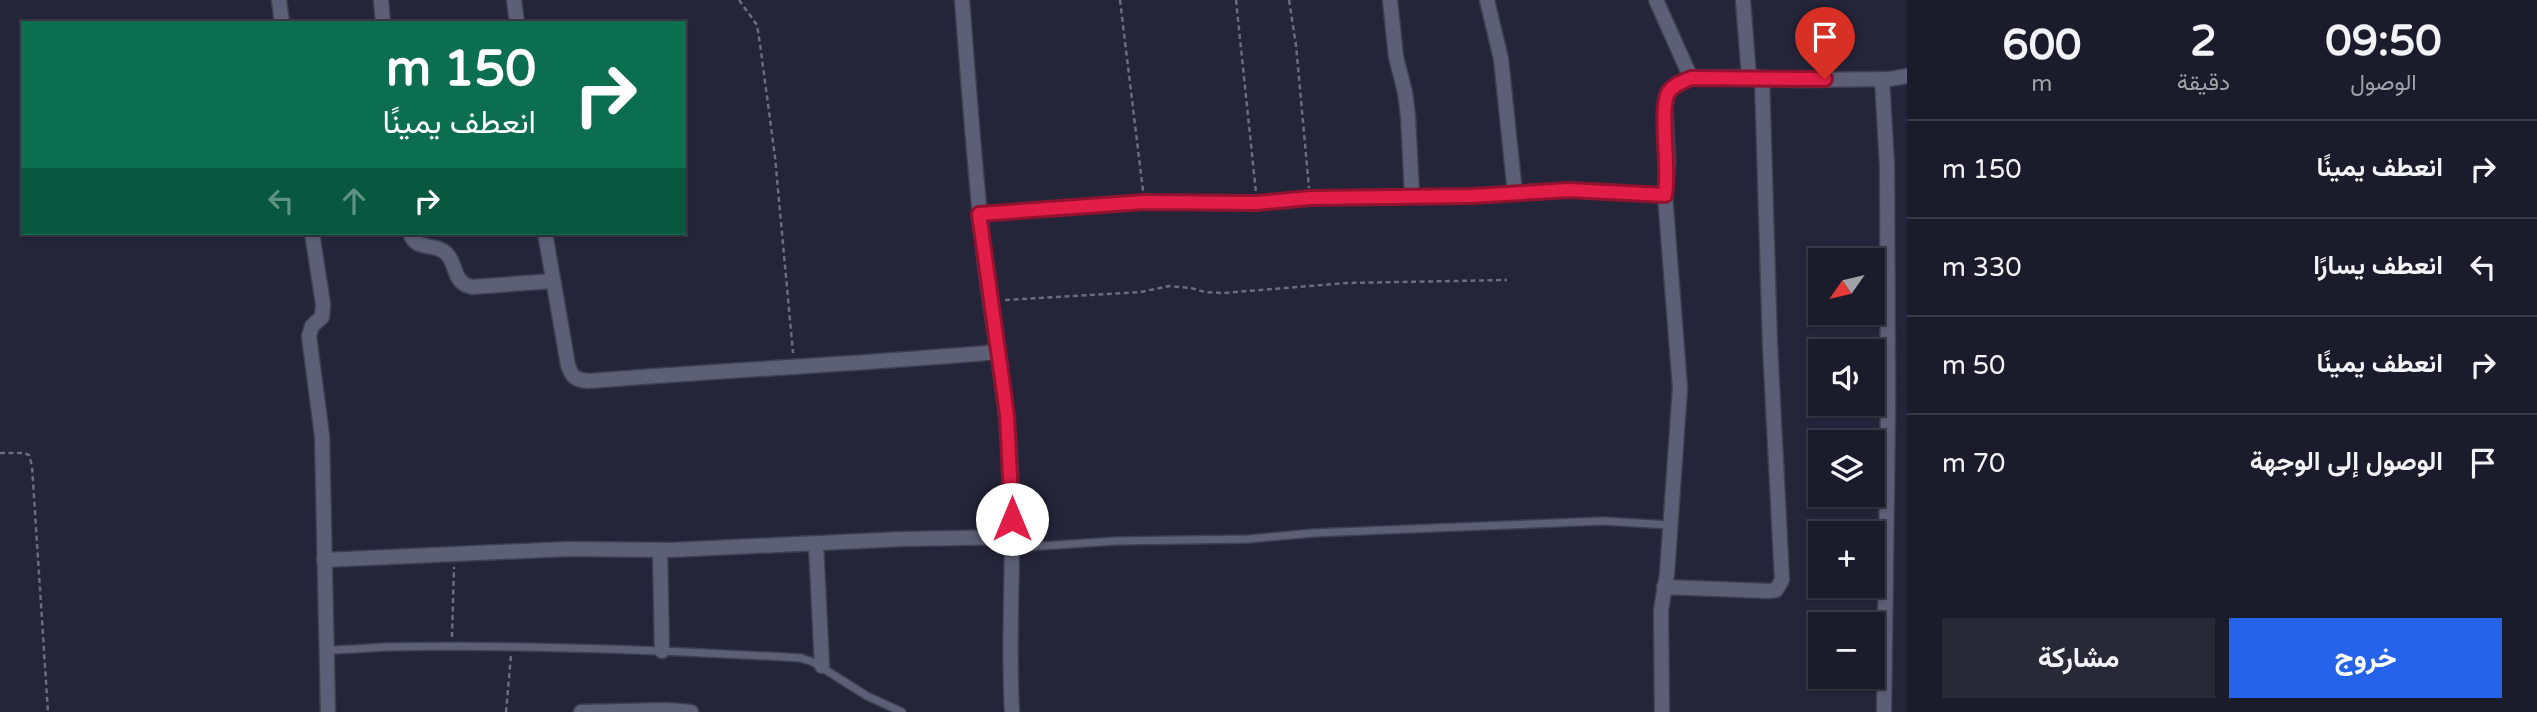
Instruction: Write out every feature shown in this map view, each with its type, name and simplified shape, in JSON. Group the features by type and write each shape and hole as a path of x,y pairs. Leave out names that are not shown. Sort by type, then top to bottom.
{"street":[{"path":"279,0 282,21"},
{"path":"381,0 383,21"},
{"path":"514,0 516,21"},
{"path":"962,0 979,214 1008,427 1012,501 1009,666 1012,712"},
{"path":"1390,0 1396,57 1408,116 1412,195"},
{"path":"1487,0 1501,59 1515,192"},
{"path":"1656,0 1691,78"},
{"path":"1664,587 1769,591 1776,590 1782,580 1756,77 1742,0"},
{"path":"1662,712 1661,598 1671,525 1680,388 1665,195 1668,162 1665,104 1669,92 1674,86 1691,78 1756,77 1797,80 1907,76"},
{"path":"1882,79 1887,165 1888,406 1884,712"},
{"path":"312,235 323,304 322,317 312,326 309,336 322,436 328,712"},
{"path":"411,235 418,245 444,251 450,257 458,281 463,285 471,287 554,281"},
{"path":"545,235 568,365 576,380 998,352"},
{"path":"324,560 568,549 660,550 903,538 1011,542"},
{"path":"816,544 821,666"},
{"path":"660,550 662,651"},
{"path":"581,712 691,712"}],"lane":[{"path":"979,214 1144,202 1256,203 1310,198 1472,196 1569,190 1665,195"},
{"path":"1011,542 1249,539 1603,522 1671,525"},
{"path":"327,650 383,647 511,648 662,651 801,659 821,666 867,696 902,712"}],"path":[{"path":"739,0 757,25 760,44 775,157 794,367"},
{"path":"1120,0 1144,202"},
{"path":"1236,0 1256,203"},
{"path":"1289,0 1296,45 1310,198"},
{"path":"991,301 1141,292 1169,286 1223,293 1347,283 1507,279"},
{"path":"0,453 29,455 32,466 48,712"},
{"path":"452,648 455,554"},
{"path":"506,712 511,648"}],"route":[{"path":"1012,519 1007,415 979,214 1144,202 1256,203 1310,198 1472,196 1569,190 1665,195 1668,162 1665,104 1674,86 1691,78 1825,79"}]}
